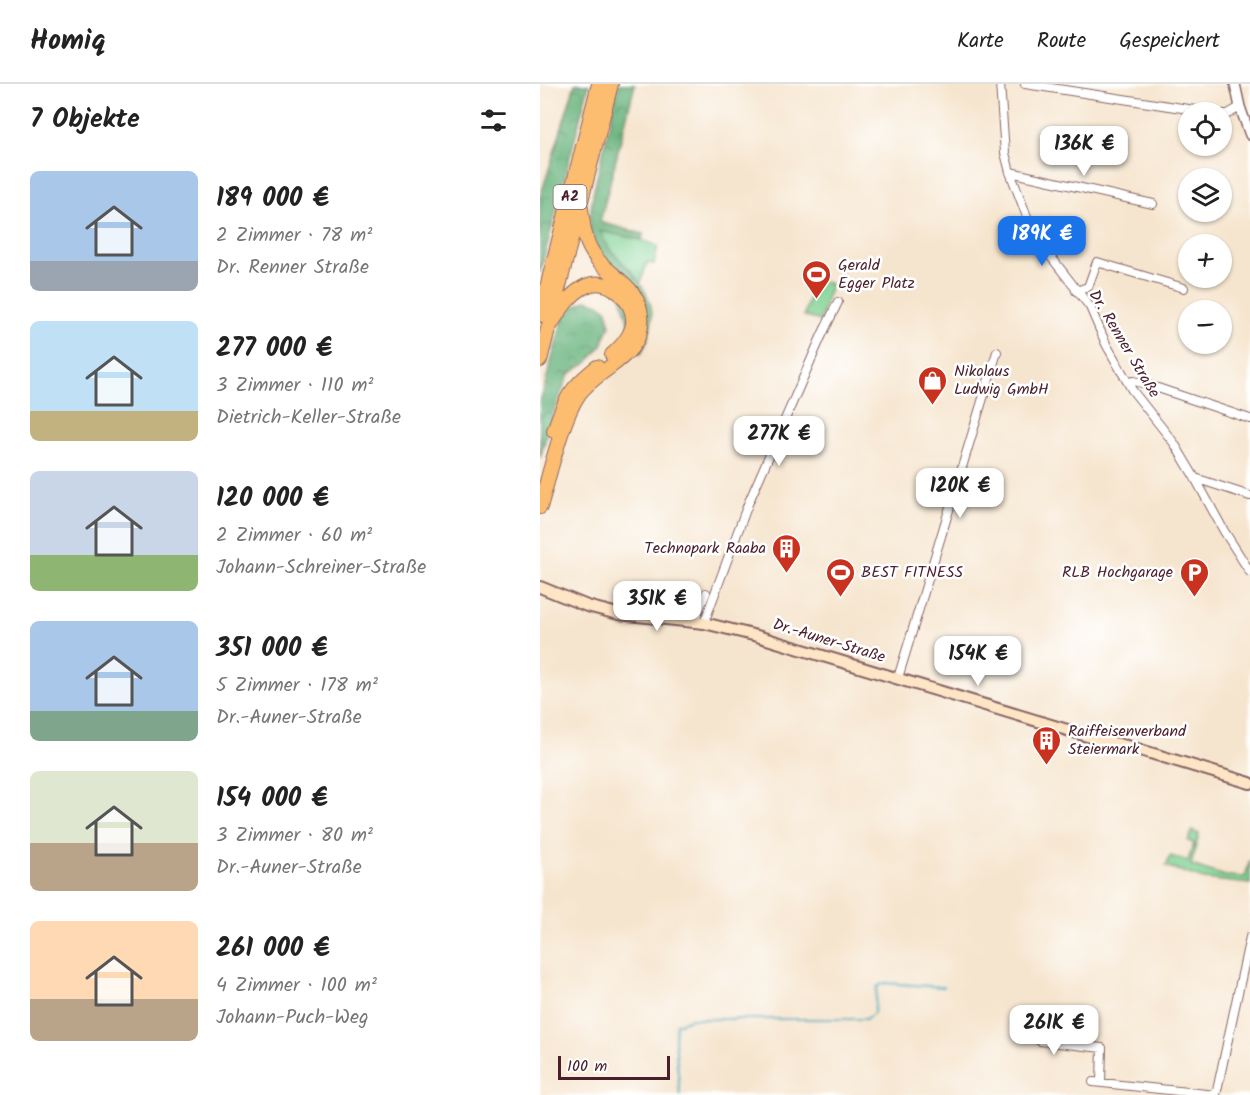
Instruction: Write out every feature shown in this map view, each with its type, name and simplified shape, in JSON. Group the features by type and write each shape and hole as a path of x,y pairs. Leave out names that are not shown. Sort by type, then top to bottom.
{"highway":[{"name":"A2","path":"540,315 599,84"},
{"name":"A2","path":"540,360 611,84"},
{"path":"540,507 573,405 584,389 636,344 641,321 639,307 631,292 597,259 587,242 583,232 580,203"},
{"path":"540,289 553,264"},
{"path":"540,477 565,401 582,379 621,347 632,328 633,321 626,299 619,292 594,283 572,295 549,327"}],"main road":[{"name":"Dr.-Auner-Straße","path":"540,587 618,614 699,623 767,638 1097,739 1250,783"}],"street":[{"name":"Dr. Renner Straße","path":"1000,84 1005,153 1034,235 1090,308 1106,344 1128,383 1174,443 1250,572"},
{"path":"1025,84 1178,107"},
{"path":"1235,84 1250,135"},
{"path":"1232,112 1240,107"},
{"path":"1010,171 1153,204"},
{"path":"1076,291 1088,287 1096,262 1178,286"},
{"path":"699,623 820,337 838,302"},
{"path":"898,678 997,352"},
{"path":"1128,383 1133,381 1146,384 1250,419"},
{"path":"1195,478 1250,496"},
{"path":"699,623 706,593"},
{"path":"1037,1021 1036,1035 1040,1041 1102,1048 1097,1082 1216,1095 1250,937"}],"green space":[{"path":"575,84 589,84 540,273 540,198"},
{"path":"619,84 635,84 600,222 643,234 642,240 600,231 610,249 639,282 650,302 652,321 641,354 636,351 613,267 599,250 591,234 590,217 593,194"},
{"path":"599,230 658,246 654,264 647,262 640,285 633,273 607,247"},
{"name":"Gerald Egger Platz","path":"814,279 831,284 820,321 804,316"},
{"path":"587,300 607,310 610,325 602,345 588,362 569,374 555,408 540,458 540,402 564,315"},
{"path":"1192,831 1199,834 1191,865 1225,876 1245,877 1250,860 1250,884 1204,879 1166,866 1170,856 1188,861 1194,843 1188,841"}],"waterway":[{"path":"680,1095 675,1040 676,1024 691,1019 866,1019 874,1013 877,987 884,983 943,987"}],"place":[{"name":"Gerald Egger Platz","path":"817,300"},
{"name":"Nikolaus Ludwig GmbH","path":"933,406"},
{"name":"Technopark Raaba","path":"787,574"},
{"name":"BEST FITNESS","path":"840,598"},
{"name":"RLB Hochgarage","path":"1194,598"},
{"name":"Raiffeisenverband Steiermark","path":"1047,766"}]}
